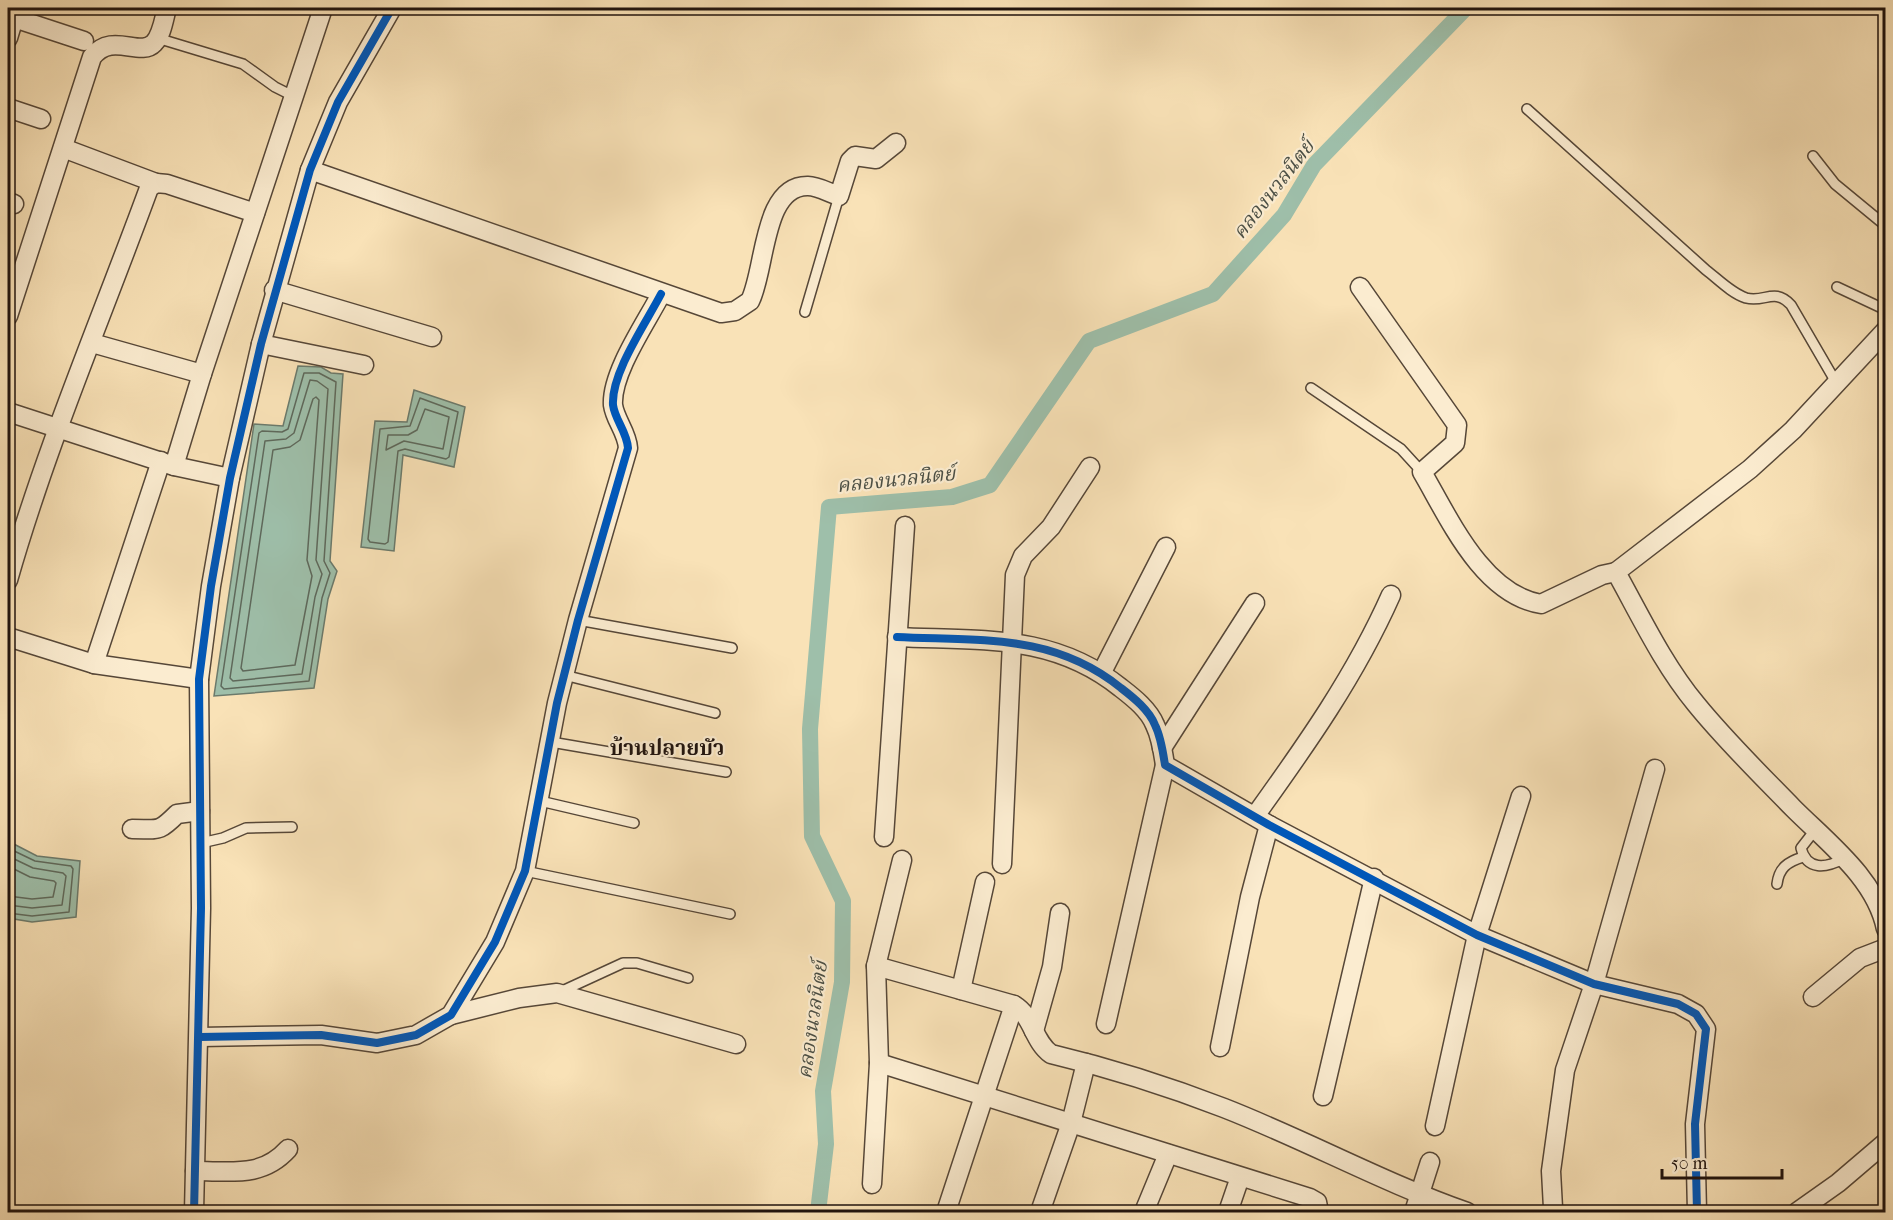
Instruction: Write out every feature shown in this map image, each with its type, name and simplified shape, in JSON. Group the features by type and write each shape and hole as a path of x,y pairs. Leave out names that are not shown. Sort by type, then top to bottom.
{"street":[{"path":"8,316 92,57 98,50 118,44 146,48 157,38 167,8"},
{"path":"94,664 202,374 323,8"},
{"path":"194,1212 200,1037 199,679 211,585 230,478 261,344 274,290 310,170 338,102 392,8"},
{"path":"8,38 16,13 84,41"},
{"path":"8,108 41,119"},
{"path":"310,170 721,314 735,311 750,301 774,208 786,192 799,186 811,186 839,196 850,161 855,156 876,159 896,143"},
{"path":"63,148 156,183 255,213"},
{"path":"8,580 13,538 92,343 149,188 156,183"},
{"path":"1360,287 1457,425 1455,443 1422,472 1473,557 1490,575 1522,599 1541,604 1602,576 1616,572 1750,469 1793,430 1886,330"},
{"path":"274,290 432,337"},
{"path":"451,1015 495,942 525,871 564,675 628,448 627,436 614,409 616,382 661,294"},
{"path":"92,343 202,374"},
{"path":"261,344 364,365"},
{"path":"8,412 168,464 230,478"},
{"path":"1002,864 1010,643 1015,575 1023,556 1051,527 1090,467"},
{"path":"884,837 905,526"},
{"path":"1102,672 1166,547"},
{"path":"1616,572 1673,673 1694,702 1870,890 1886,929"},
{"path":"1221,1047 1250,897 1262,820 1370,642 1390,595"},
{"path":"1106,1024 1164,757 1255,603"},
{"path":"8,637 94,664 199,679"},
{"path":"897,637 1040,646 1069,655 1102,672 1137,700 1155,723 1164,757 1262,820 1477,935 1594,984 1678,1004 1696,1014 1706,1029 1695,1124 1697,1212"},
{"path":"1553,1208 1551,1171 1565,1070 1594,984 1655,769"},
{"path":"1435,1126 1477,935 1521,796"},
{"path":"132,829 165,827 177,814 200,811"},
{"path":"872,1184 879,1063 876,966 902,860"},
{"path":"1323,1096 1374,878"},
{"path":"961,990 985,882"},
{"path":"1034,1030 1052,967 1060,913"},
{"path":"1813,997 1860,958 1886,948"},
{"path":"876,966 1014,1005 1023,1010 1043,1048 1051,1054 1129,1073 1226,1108 1417,1204 1467,1212"},
{"path":"200,1037 321,1035 378,1043 416,1035 451,1015 519,998 557,993 736,1044"},
{"path":"946,1212 1014,1005"},
{"path":"879,1063 1310,1198 1317,1202 1319,1212"},
{"path":"1040,1212 1071,1123 1086,1063"},
{"path":"1797,1212 1838,1183 1886,1142"},
{"path":"195,1171 247,1172 262,1169 277,1162 288,1149"},
{"path":"1144,1212 1168,1154"},
{"path":"1417,1204 1430,1162"},
{"path":"1228,1212 1240,1177"}],"lane":[{"path":"157,38 243,64 269,84 293,96"},
{"path":"1527,109 1737,294 1749,299 1776,295 1784,297 1791,305 1837,384"},
{"path":"1813,156 1835,184 1886,226"},
{"path":"805,312 839,196"},
{"path":"1837,287 1886,310"},
{"path":"1311,388 1401,449 1422,472"},
{"path":"578,620 732,648"},
{"path":"564,675 715,713"},
{"path":"551,742 726,772"},
{"path":"540,801 634,823"},
{"path":"201,843 223,838 246,828 292,827"},
{"path":"1815,830 1801,848 1803,857 1811,865 1821,867 1843,859"},
{"path":"1777,884 1779,872 1785,866 1803,857"},
{"path":"525,871 730,914"},
{"path":"557,993 623,963 637,963 688,978"}],"water":[{"path":"298,366 321,367 331,373 343,374 330,561 337,571 328,599 314,688 214,696 254,424 283,426"},
{"path":"414,390 465,407 454,467 403,455 394,551 361,547 375,421 407,422"},
{"path":"8,841 37,856 80,861 76,917 32,922 8,918"}],"waterway":[{"name":"คลองนวลนิตย์","path":"818,1212 826,1144 823,1091 842,982 843,901 812,836 810,729 829,507 952,497 990,485 1089,341 1213,294 1284,215 1314,165 1466,8"}],"cycle path":[{"path":"194,1212 201,908 199,679 211,586 230,478 261,344 310,170 338,102 392,8"},
{"path":"200,1037 321,1035 377,1043 416,1035 451,1015 495,942 525,871 557,703 578,620 628,448 626,437 614,410 614,392 623,363 661,294"},
{"path":"897,637 1015,643 1069,657 1095,670 1145,709 1159,734 1165,765 1269,825 1477,935 1594,984 1678,1004 1696,1014 1706,1029 1695,1124 1697,1212"}],"district":[{"name":"บ้านปลายบัว","path":"667,748"}]}
